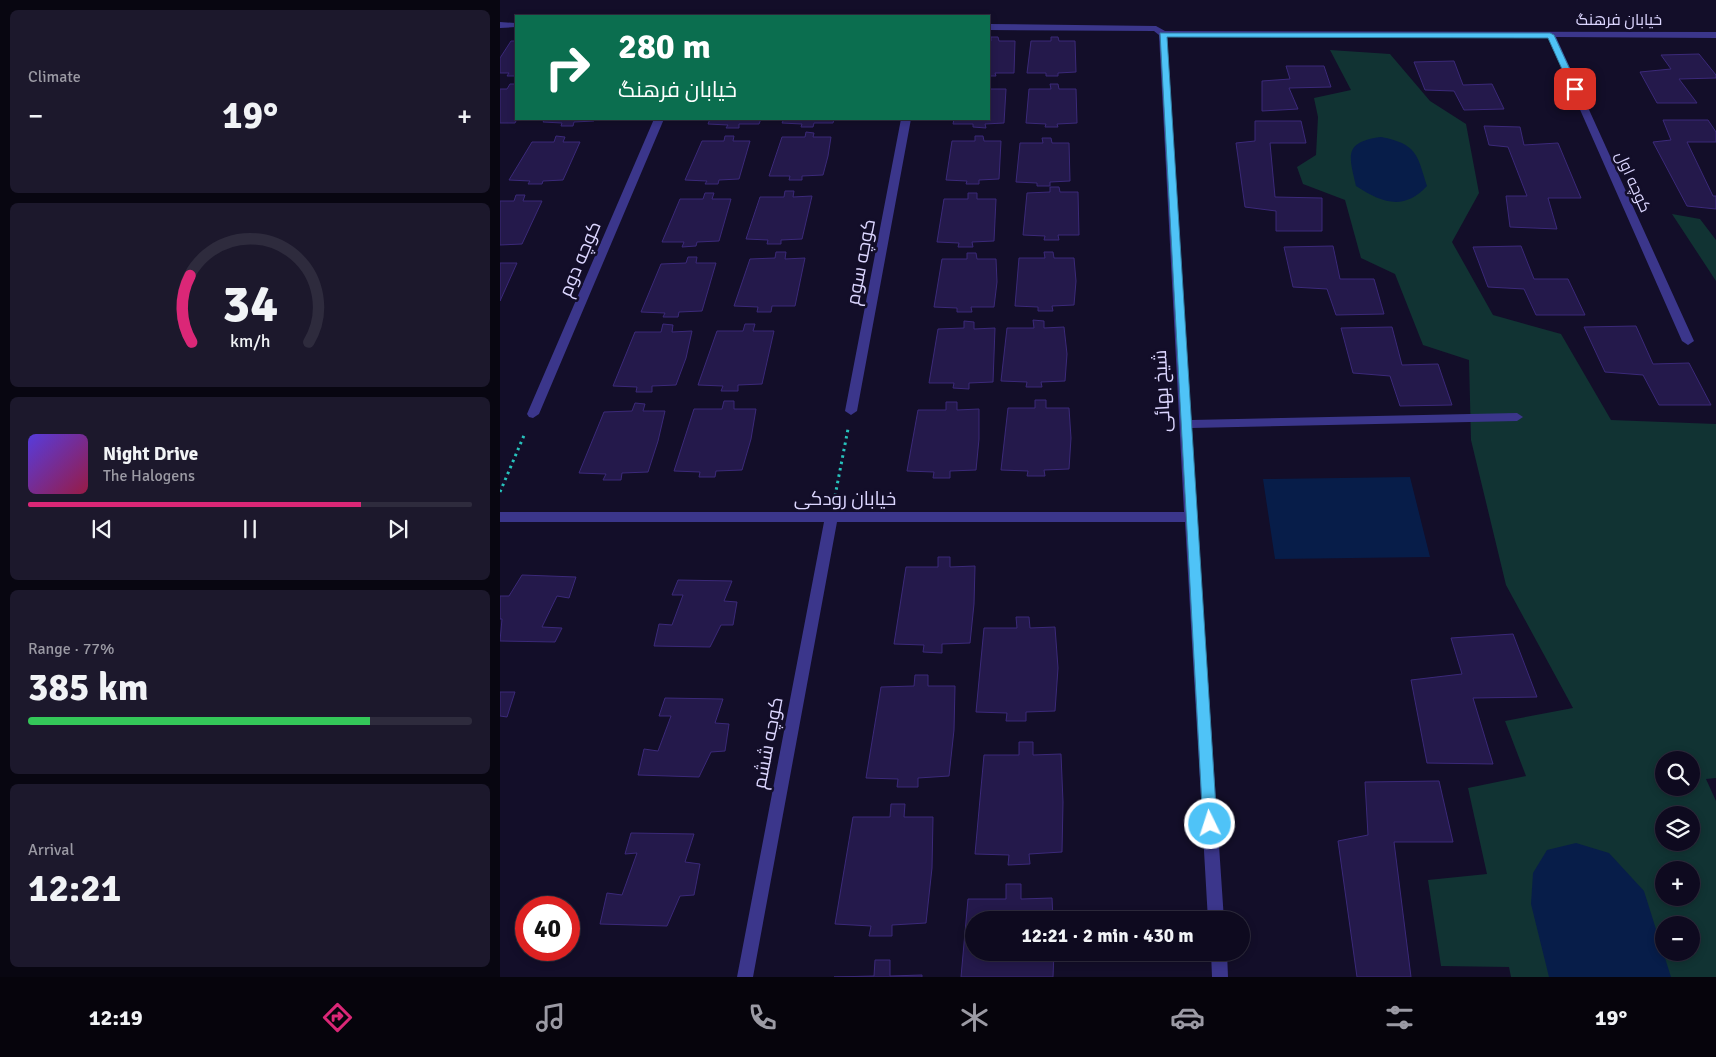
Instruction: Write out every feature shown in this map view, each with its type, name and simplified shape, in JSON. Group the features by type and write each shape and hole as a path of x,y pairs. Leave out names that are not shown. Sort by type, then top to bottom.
{"street":[{"path":"500,25 515,25"},
{"path":"990,27 1156,29 1163,34"},
{"name":"خیابان فرهنگ","path":"1163,34 1716,35"},
{"name":"شیخ بهائی","path":"1163,34 1190,517 1215,911"},
{"name":"کوچه اول","path":"1550,35 1688,342"},
{"name":"کوچه دوم","path":"533,414 659,120"},
{"name":"کوچه سوم","path":"851,411 906,120"},
{"path":"1185,424 1517,416"},
{"name":"خیابان رودکی","path":"500,517 1190,517"},
{"name":"کوچه ششم","path":"745,977 831,517"},
{"path":"1219,961 1220,977"}],"path":[{"path":"831,517 851,411"},
{"path":"500,492 533,414"}],"green space":[{"path":"1330,50 1390,54 1430,101 1466,124 1479,193 1452,242 1493,315 1561,334 1611,420 1716,424 1716,778 1706,779 1716,801 1716,977 1511,977 1509,967 1441,966 1428,880 1487,874 1468,788 1526,776 1505,721 1573,708 1506,585 1471,440 1469,360 1423,345 1395,274 1361,258 1345,200 1303,184 1297,167 1316,155 1318,117 1314,98 1351,90"},
{"path":"1672,214 1700,219 1716,240 1716,281"}],"water":[{"path":"1381,137 1402,143 1409,147 1418,158 1427,186 1410,199 1393,202 1384,200 1356,186 1351,159 1352,152 1360,143"},
{"path":"1410,477 1430,557 1275,559 1263,479"},
{"path":"1576,843 1609,853 1644,891 1655,926 1655,961 1666,961 1671,977 1549,977 1531,904 1533,873 1547,850"}],"building":[{"path":"991,37 998,37 999,41 1015,41 1014,73 995,73 996,76 990,76"},
{"path":"1051,37 1058,37 1059,41 1075,41 1076,72 1058,73 1058,76 1046,76 1046,73 1027,73 1031,41 1051,41"},
{"path":"511,41 515,41 515,76 507,76 509,73 500,73 500,58"},
{"path":"1699,54 1716,75 1716,78 1679,79 1697,103 1657,103 1640,72 1671,69 1661,55"},
{"path":"1454,61 1463,85 1492,84 1504,109 1464,110 1454,91 1425,90 1414,62"},
{"path":"1286,66 1324,66 1331,87 1289,88 1298,109 1262,111 1262,81 1290,79"},
{"path":"510,84 515,84 515,123 500,123 500,89 507,89"},
{"path":"1050,84 1058,84 1059,89 1076,89 1077,123 1057,124 1058,127 1045,127 1046,124 1026,123 1029,89 1051,89"},
{"path":"990,89 1006,89 1004,123 985,124 986,128 973,127 973,124 953,124 954,120 990,120"},
{"path":"544,120 594,120 574,122 573,126 561,126 562,123 543,122"},
{"path":"710,120 761,120 759,124 739,124 739,128 726,128 728,125 708,124"},
{"path":"784,120 834,120 833,123 814,123 813,127 801,127 802,124 782,123"},
{"path":"1663,120 1708,120 1716,132 1716,142 1687,142 1713,196 1716,196 1716,209 1687,206 1653,142 1671,140"},
{"path":"1255,121 1301,121 1306,143 1270,143 1275,197 1322,198 1322,231 1276,231 1276,211 1245,207 1236,143 1255,141"},
{"path":"1484,126 1520,127 1524,145 1558,143 1581,198 1548,198 1557,229 1510,227 1506,196 1527,196 1508,147 1489,145"},
{"path":"806,132 814,133 813,137 831,137 823,175 802,176 802,180 789,180 790,176 769,176 782,137 805,137"},
{"path":"556,136 565,137 563,142 580,142 563,180 543,181 542,184 528,184 530,181 509,180 532,142 554,142"},
{"path":"725,136 734,136 733,141 750,141 739,179 719,180 718,184 705,184 707,181 685,180 702,141 724,141"},
{"path":"975,136 983,136 984,141 1001,141 999,179 979,180 979,184 966,184 967,181 946,180 952,141 975,141"},
{"path":"1042,138 1051,138 1052,143 1069,143 1070,181 1050,182 1050,186 1037,186 1037,183 1016,182 1020,143 1043,143"},
{"path":"1050,187 1059,187 1060,192 1078,192 1079,235 1058,235 1059,240 1044,240 1045,236 1023,235 1027,193 1050,192"},
{"path":"785,191 794,191 793,197 812,196 802,239 781,240 781,244 767,244 768,240 746,239 760,197 784,197"},
{"path":"705,193 714,193 712,199 731,199 719,241 697,242 696,246 682,247 684,242 662,242 680,199 703,199"},
{"path":"968,193 977,193 977,199 996,199 994,241 972,242 973,247 958,247 959,243 937,242 944,199 968,199"},
{"path":"516,195 525,195 523,201 542,201 522,244 500,245 500,201 514,201"},
{"path":"1333,246 1340,279 1374,279 1384,314 1336,315 1327,289 1293,287 1284,247"},
{"path":"1521,246 1534,279 1568,279 1585,315 1536,315 1524,289 1488,287 1473,247"},
{"path":"776,252 786,252 785,259 805,258 795,306 772,306 771,312 757,312 758,307 734,306 750,259 775,258"},
{"path":"1044,252 1053,252 1054,258 1074,258 1076,281 1074,305 1052,306 1053,311 1038,311 1038,307 1015,306 1019,258 1045,258"},
{"path":"967,253 976,253 977,259 996,259 997,282 994,307 971,307 972,312 957,312 957,308 934,307 942,259 967,259"},
{"path":"688,257 697,257 696,263 716,263 702,311 679,312 678,317 663,317 665,313 641,312 661,264 686,263"},
{"path":"500,263 517,263 500,301"},
{"path":"1033,320 1044,321 1044,328 1064,327 1067,354 1065,381 1041,382 1042,387 1026,387 1027,382 1001,381 1007,328 1034,328"},
{"path":"964,321 974,322 974,329 995,328 993,382 969,383 969,389 953,388 954,383 929,383 938,329 964,328"},
{"path":"663,324 673,325 672,332 692,331 686,358 676,385 652,386 652,392 636,392 637,387 613,386 635,332 661,332"},
{"path":"745,324 755,324 753,331 774,331 762,384 738,385 738,391 721,391 723,386 698,385 717,331 743,331"},
{"path":"1636,326 1653,364 1689,363 1711,405 1659,405 1643,375 1605,372 1584,327"},
{"path":"1392,327 1402,365 1438,364 1452,405 1400,406 1390,376 1353,373 1341,328"},
{"path":"1035,400 1046,400 1046,408 1069,408 1071,438 1069,469 1044,470 1045,476 1027,476 1028,471 1001,470 1008,408 1035,408"},
{"path":"724,401 734,401 734,409 756,409 751,439 742,470 716,471 715,477 699,477 700,472 674,471 694,409 722,409"},
{"path":"946,402 957,402 957,410 979,409 976,470 950,471 950,478 933,478 934,472 907,471 918,410 946,410"},
{"path":"635,403 645,404 643,411 665,411 648,472 622,473 621,480 603,480 606,474 579,473 604,412 632,411"},
{"path":"938,557 950,557 950,567 975,566 970,643 942,644 942,653 923,652 924,645 894,644 906,567 938,567"},
{"path":"522,575 576,577 569,598 557,596 542,627 562,628 555,642 500,641 502,619 500,619 500,596 509,596"},
{"path":"678,580 732,581 724,601 737,602 733,625 721,625 710,647 654,646 659,624 672,625 683,595 672,595"},
{"path":"1016,617 1029,617 1030,628 1055,627 1058,668 1055,711 1026,712 1026,721 1006,721 1007,713 976,712 984,628 1017,628"},
{"path":"1513,634 1537,697 1473,698 1493,764 1427,763 1411,680 1462,674 1451,638"},
{"path":"915,675 928,675 928,686 955,686 954,730 949,776 918,778 918,787 897,787 898,779 866,778 881,687 914,686"},
{"path":"500,692 515,692 507,717 500,716"},
{"path":"665,698 723,699 715,723 729,724 725,751 711,752 699,777 638,775 644,749 658,751 671,716 659,716"},
{"path":"1019,742 1033,742 1033,755 1061,754 1063,802 1062,852 1029,854 1030,864 1008,865 1009,855 975,854 984,755 1019,755"},
{"path":"1439,781 1453,842 1394,842 1411,977 1357,977 1338,841 1368,835 1365,782"},
{"path":"891,804 905,804 904,817 933,817 932,868 926,923 892,925 892,936 869,936 871,926 835,924 853,817 890,817"},
{"path":"631,833 694,834 685,862 700,864 694,895 680,896 667,926 600,924 607,893 622,895 637,853 625,854"},
{"path":"1006,884 1021,884 1021,899 1052,898 1053,911 967,911 968,899 1006,899"},
{"path":"965,932 965,961 1054,961 1053,977 961,977"},
{"path":"875,960 890,960 890,976 922,975 922,977 834,977 874,976"}],"route":[{"path":"1210,824 1163,34 1550,35 1575,89"}]}
